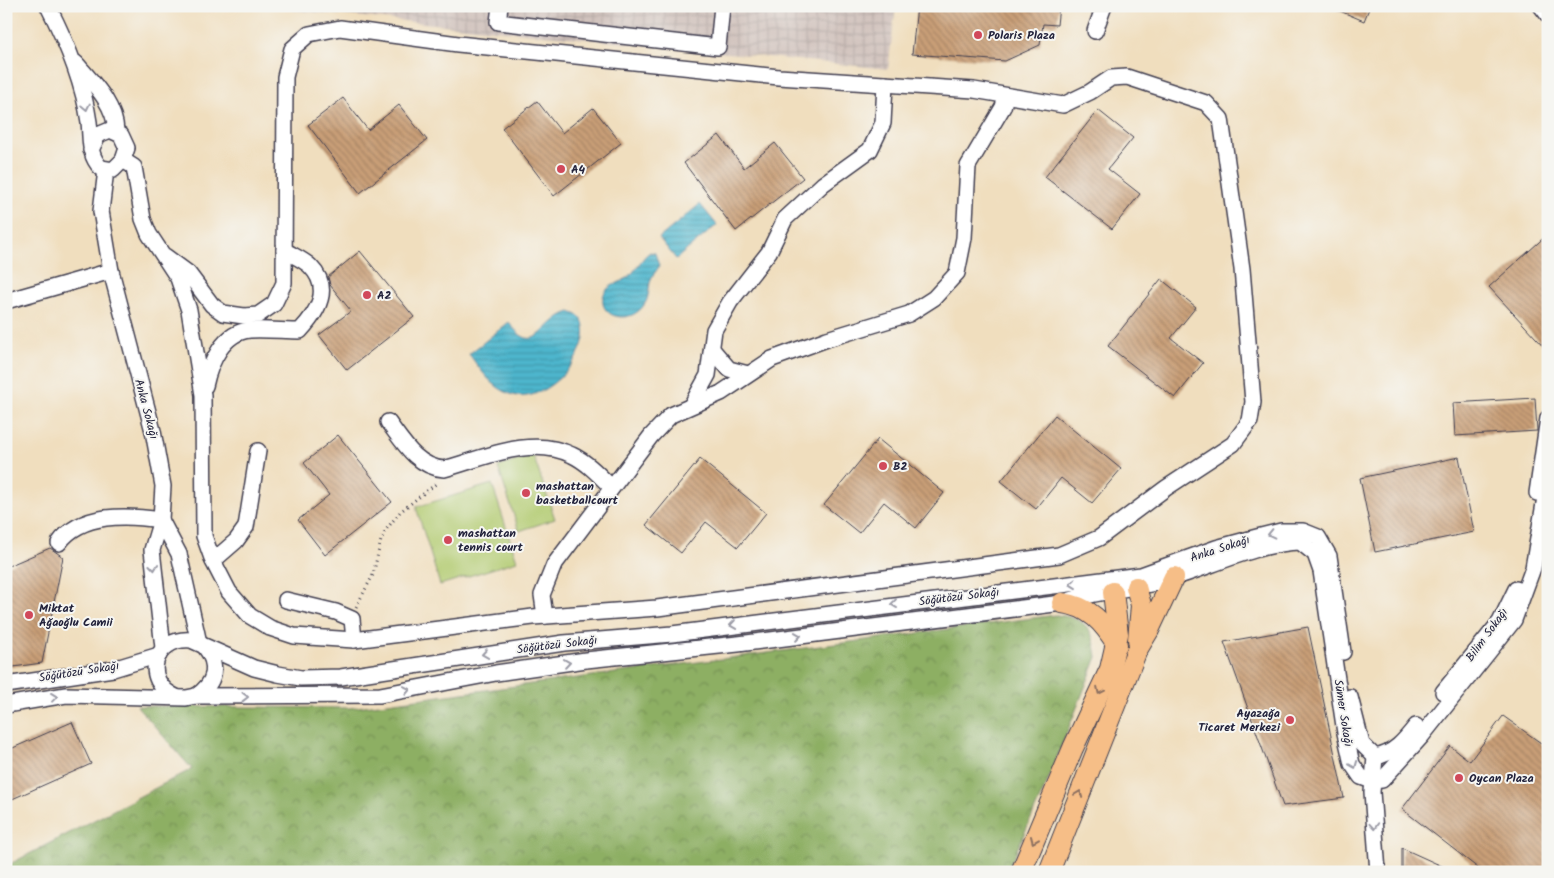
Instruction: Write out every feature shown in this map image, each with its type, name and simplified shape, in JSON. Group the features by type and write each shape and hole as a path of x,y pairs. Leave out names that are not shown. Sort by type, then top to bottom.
{"main road":[{"path":"1049,872 1136,650 1149,630 1174,577"},
{"path":"1124,585 1141,605 1136,650"},
{"path":"1021,872 1073,748 1110,669 1117,645 1117,623 1124,585"},
{"path":"1062,603 1082,607 1090,612 1101,621 1117,645"}],"street":[{"path":"48,6 74,60 87,109 91,153 101,168 113,170 123,160 127,148 126,142 116,131 112,113 100,91 74,60"},
{"path":"500,6 498,22 718,48 722,6"},
{"path":"1095,31 1104,6"},
{"path":"1541,6 1548,15"},
{"path":"123,160 134,168 143,219 153,241 165,256 186,298 203,395 204,536 213,560 230,592 250,616 270,628 294,636 354,640 545,616 657,608 1059,555 1099,538 1166,488 1233,444 1250,421 1253,389 1242,269 1221,119 1206,104 1127,77 1111,78 1090,92 1062,105 974,90 779,77 458,44 340,28 309,34 292,49 285,77 284,283 274,304 258,315 244,316 216,310 188,273 165,256"},
{"path":"692,404 708,375 714,330 730,302 769,252 785,220 823,184 870,150 883,123 885,84"},
{"path":"545,616 542,595 554,565 611,487 651,436 671,415 720,393 772,359 827,338 909,314 934,298 957,273 964,238 968,166 1003,107 1006,96"},
{"path":"91,153 98,136 106,131 116,131"},
{"name":"Anka Sokağı","path":"106,170 101,211 111,271 153,431 163,486 162,520 152,550 161,651"},
{"path":"203,395 209,367 228,338 249,330 300,331 314,317 321,303 320,282 310,266 284,250"},
{"path":"6,301 111,271"},
{"path":"712,350 729,368 748,374"},
{"name":"Bilim Sokağı","path":"1375,757 1386,755 1406,739 1504,614 1516,587 1528,543 1548,418"},
{"path":"388,422 420,461 428,466 444,469 523,447 541,446 573,455 589,466 611,487"},
{"path":"213,560 236,541 246,526 258,451"},
{"name":"Bilim Sokağı","path":"1372,781 1382,780 1388,776 1514,620 1533,568 1548,480"},
{"path":"59,543 65,535 75,528 114,516 162,520 179,554 202,645 214,664 214,674 205,691 196,696"},
{"name":"Anka Sokağı","path":"1124,585 1148,573 1216,548 1281,531 1303,531 1314,542"},
{"name":"Anka Sokağı","path":"1124,585 1174,577 1278,544 1314,542"},
{"name":"Sümer Sokağı","path":"1314,542 1329,556 1352,712 1362,744 1375,757"},
{"name":"Sümer Sokağı","path":"1314,542 1315,554 1321,571 1345,733 1352,764 1361,777 1372,781"},
{"name":"Söğütözü Sokağı","path":"6,685 113,669 161,651 174,641 182,639 202,645 254,668 278,674 301,678 342,677 564,643 672,634 1124,585"},
{"name":"Söğütözü Sokağı","path":"6,705 66,695 176,697 380,695 496,673 586,660 738,644 1062,603 1124,585"},
{"path":"286,600 336,612 352,619 354,640"},
{"path":"161,651 156,663 157,680 162,688 176,697"},
{"path":"1375,757 1372,781 1378,872"}],"path":[{"path":"352,619 357,603 373,575 385,531 400,512 440,480 444,469"}],"shaded area":[{"path":"282,6 896,6 888,69 293,10"}],"green space":[{"name":"mashattan basketballcourt","path":"533,455 555,519 519,531 498,467"},
{"path":"492,484 517,561 440,585 416,507"},
{"path":"1056,615 1066,616 1086,626 1093,639 1097,657 1046,785 1007,872 6,872 6,866 192,769 137,706 349,708"}],"water":[{"path":"700,204 717,225 676,259 659,238"},
{"path":"650,252 655,253 659,266 651,279 644,305 638,312 630,316 615,316 609,313 603,302 606,291 611,286 628,277"},
{"path":"570,312 579,316 582,320 584,332 582,345 576,358 566,371 543,390 530,395 518,396 510,394 496,386 469,354 509,322 518,333 526,338 533,338 561,316"}],"building":[{"name":"Polaris Plaza","path":"917,6 1059,6 1057,25 1043,24 1040,45 1005,61 912,54"},
{"path":"1328,6 1370,6 1364,21"},
{"path":"343,98 368,130 399,105 427,140 360,193 308,125"},
{"name":"A4","path":"537,101 562,133 593,108 621,143 554,196 502,128"},
{"path":"1098,110 1133,138 1108,169 1140,194 1112,229 1045,177"},
{"path":"719,135 744,168 775,143 803,178 736,231 684,163"},
{"path":"1548,234 1548,351 1489,287"},
{"name":"A2","path":"360,251 414,317 347,370 319,335 351,311 330,285 328,277"},
{"path":"1161,279 1196,307 1171,338 1203,363 1175,398 1108,346"},
{"path":"1535,398 1537,431 1455,436 1453,403"},
{"path":"1055,415 1121,469 1092,503 1061,478 1036,509 1001,481"},
{"path":"338,435 392,502 325,555 298,520 329,495 304,463"},
{"name":"B2","path":"878,439 944,493 916,528 884,502 859,533 824,505"},
{"path":"1459,457 1474,532 1375,552 1360,478"},
{"path":"700,459 766,513 738,547 706,522 681,553 646,525"},
{"name":"Miktat Ağaoğlu Camii","path":"50,548 63,557 42,663 6,668 6,567"},
{"name":"Ayazağa Ticaret Merkezi","path":"1308,627 1344,798 1283,806 1224,642"},
{"name":"Oycan Plaza","path":"1503,716 1548,748 1548,864 1542,872 1483,872 1402,809 1450,746 1470,761"},
{"path":"72,722 91,764 10,800 6,792 6,751"},
{"path":"1402,848 1455,872 1402,872"}],"place":[{"name":"Polaris Plaza","path":"978,35"},
{"name":"A4","path":"561,169"},
{"name":"A2","path":"367,295"},
{"name":"B2","path":"883,466"},
{"name":"mashattan basketballcourt","path":"526,493"},
{"name":"mashattan tennis court","path":"448,540"},
{"name":"Miktat Ağaoğlu Camii","path":"29,615"},
{"name":"Ayazağa Ticaret Merkezi","path":"1290,720"},
{"name":"Oycan Plaza","path":"1459,778"}]}
